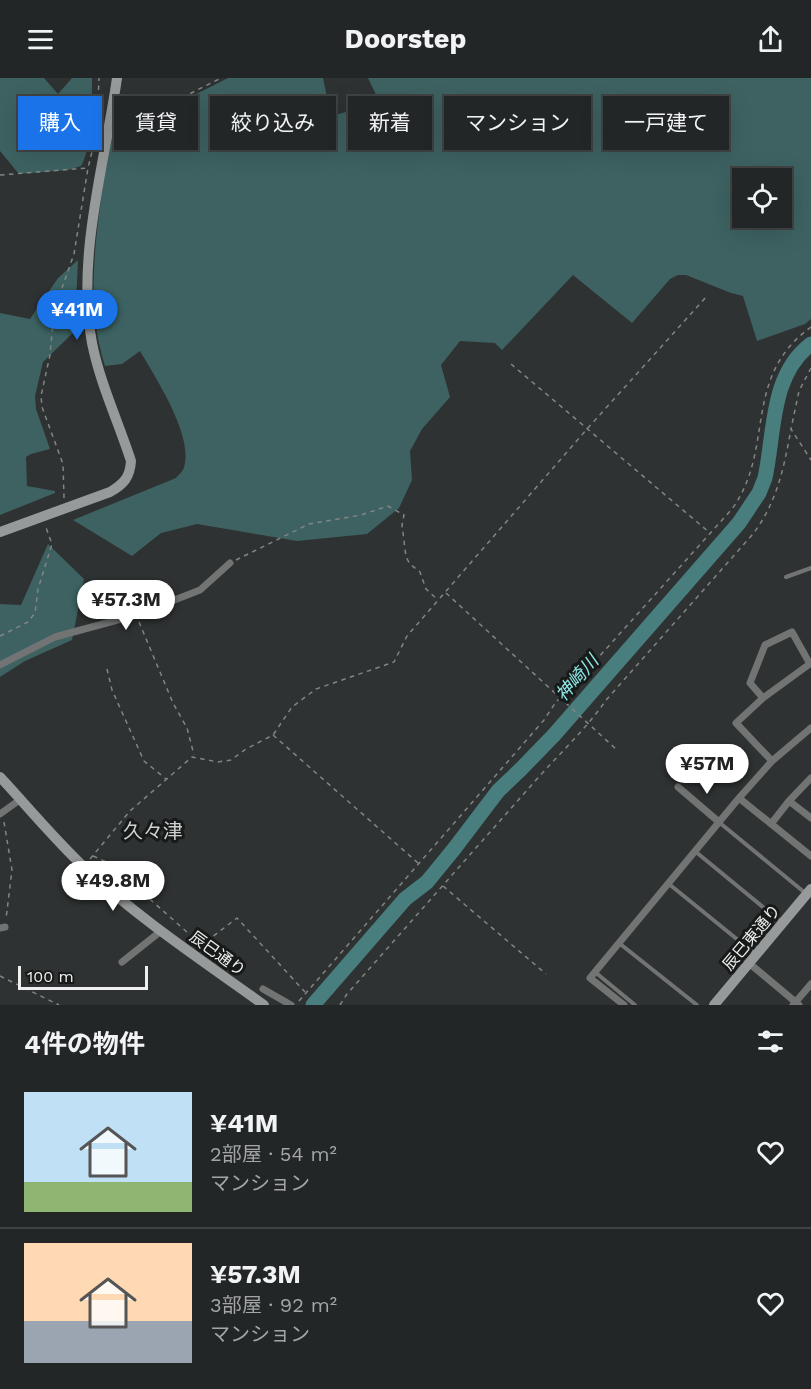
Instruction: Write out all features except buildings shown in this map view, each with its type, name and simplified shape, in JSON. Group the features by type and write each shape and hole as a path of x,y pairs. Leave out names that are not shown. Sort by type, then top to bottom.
{"street":[{"path":"0,532 121,486 130,470 131,460 97,361 88,307 89,265 95,209 117,78"},
{"path":"0,665 55,637 136,615 200,590 230,563"},
{"path":"763,698 750,683 765,645 792,632 810,664 763,698 736,723 772,761"},
{"path":"624,1005 590,978 739,798 772,761 811,728"},
{"name":"辰巳通り","path":"0,777 83,867 161,931 264,1005"},
{"path":"771,824 811,778"},
{"path":"678,787 719,822"},
{"path":"739,798 811,856"},
{"path":"1,813 21,799"},
{"path":"789,801 811,819"},
{"name":"辰巳東通り","path":"714,1005 809,892"},
{"path":"122,962 161,931"},
{"path":"752,959 796,1004 811,984"},
{"path":"263,989 291,1005"}],"lane":[{"path":"786,577 811,568"},
{"path":"719,822 809,892"},
{"path":"695,851 782,923"},
{"path":"669,883 752,959"},
{"path":"619,943 697,1005"},
{"path":"595,972 635,1005"}],"path":[{"path":"98,96 99,78"},
{"path":"110,129 120,130 221,78"},
{"path":"0,175 88,168 74,254 54,311 50,355 41,396 42,407 63,464 63,495 67,508"},
{"path":"83,867 130,811 189,759 195,756 227,762 273,735 292,707 315,689 394,662 407,636 587,429 707,296"},
{"path":"296,1005 544,720 560,698 711,534 737,502 747,484 753,464 766,391 775,367 795,340 811,327"},
{"path":"511,364 711,534"},
{"path":"340,1005 566,746 589,724 607,699 737,554 761,524 778,491 799,391 811,368"},
{"path":"791,429 811,460"},
{"path":"230,563 309,524 361,515 388,506 404,515 402,525 406,557 410,564 420,572 426,590 438,600"},
{"path":"0,636 28,622 35,613 38,589 52,544 42,516"},
{"path":"445,592 617,750"},
{"path":"136,615 172,703 187,728 195,756"},
{"path":"107,669 112,690 144,761 167,780"},
{"path":"273,735 418,864"},
{"path":"1,813 12,870 2,927"},
{"path":"93,856 108,863 196,940 207,941 237,918 305,992"},
{"path":"442,886 546,974"},
{"path":"0,976 58,1005"}],"shaded area":[{"path":"0,78 44,78 58,94 72,78 92,78 91,96 18,96 18,150 87,150 81,166 68,170 19,174 0,151"},
{"path":"228,78 323,78 327,96 210,96 210,150 336,150 336,115 348,111 348,150 432,150 432,96 377,96 368,78 811,78 811,319 805,324 757,341 743,296 686,275 678,275 670,279 632,323 573,275 502,350 495,343 460,341 441,365 450,397 422,429 410,451 412,480 399,508 367,534 297,541 197,524 161,533 132,556 73,520 176,478 182,472 186,454 171,407 140,351 122,364 105,366 94,309 98,224 109,138 114,135 114,150 198,150 198,96 192,96"},
{"path":"78,260 76,304 79,327 43,362 35,396 36,409 50,449 26,457 27,486 55,491 55,493 0,515 0,313 30,319 58,278"},
{"path":"48,544 84,579 72,640 25,661 0,677 0,604 21,605"}],"waterway":[{"name":"神崎川","path":"313,1005 405,899 427,882 498,791 554,735 739,523 759,493 765,478 776,405 781,388 798,357 811,344"}],"district":[{"name":"久々津","path":"153,831"}]}
